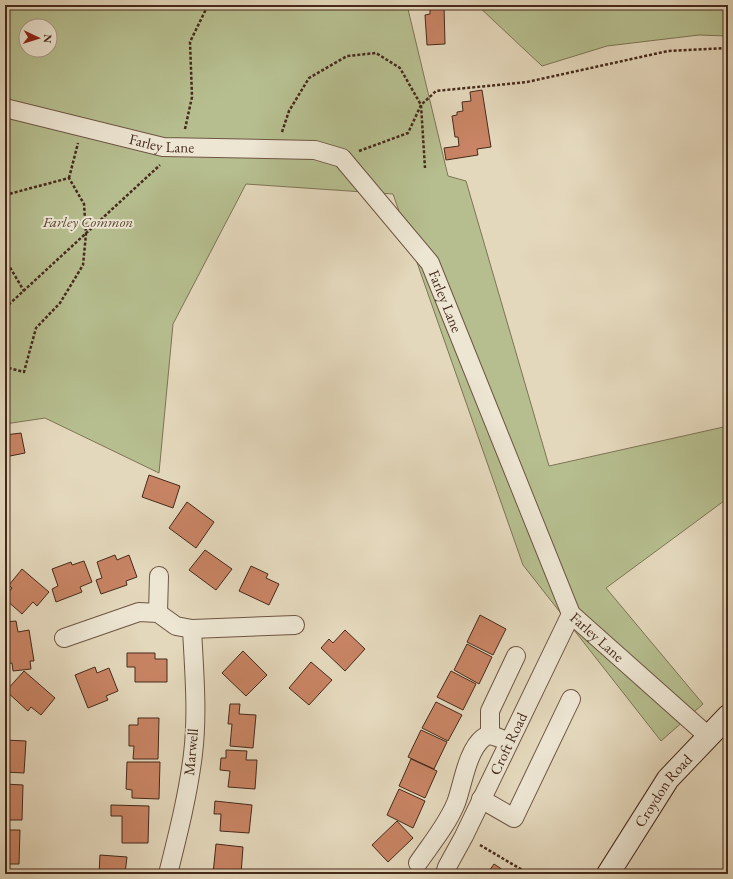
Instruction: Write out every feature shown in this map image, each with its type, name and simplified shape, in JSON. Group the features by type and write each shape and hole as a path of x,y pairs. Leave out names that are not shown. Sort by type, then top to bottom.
{"main road":[{"name":"Croydon Road","path":"608,874 668,779 728,716"}],"street":[{"name":"Farley Lane","path":"5,108 162,147 315,150 342,158 430,263 571,614 708,736"},
{"path":"158,576 158,613"},
{"path":"64,638 140,612 158,613 176,626 192,629 295,625"},
{"name":"Croft Road","path":"442,872 464,836 571,614"},
{"name":"Marwell","path":"168,874 183,816 193,753 195,687 192,629"},
{"path":"490,735 490,711 516,656"},
{"path":"481,799 514,818 571,699"},
{"path":"418,863 445,825 456,803 468,765 476,747 483,737 490,735 508,742"}],"path":[{"path":"5,308 179,147 192,97 190,42 208,5"},
{"path":"339,157 408,133 421,105 436,92 527,82 668,51 728,48"},
{"path":"277,149 289,111 309,78 347,56 376,53 400,68 421,105 426,168"},
{"path":"5,367 24,372 36,328 60,303 83,265 86,234 84,204 69,178 82,127"},
{"path":"5,195 69,178"},
{"path":"5,259 24,291"},
{"path":"464,836 530,874"}],"green space":[{"name":"Farley Common","path":"5,5 407,5 448,176 466,181 549,466 728,426 728,498 606,588 703,704 661,741 523,565 393,194 246,184 173,324 159,473 45,418 5,424"},
{"path":"477,5 728,5 728,36 699,35 607,46 542,66"}],"building":[{"path":"430,5 444,5 445,44 427,45 425,15 430,14"},
{"path":"482,90 491,147 477,149 478,155 446,160 444,148 459,146 458,137 455,137 452,116 457,115 457,112 463,111 462,102 471,101 470,92"},
{"path":"21,433 25,453 5,457 5,435"},
{"path":"149,475 180,486 173,508 142,497"},
{"path":"187,502 214,522 196,548 169,528"},
{"path":"205,550 232,569 216,590 189,570"},
{"path":"115,555 117,560 129,555 137,577 126,581 127,585 101,594 96,580 102,578 97,562"},
{"path":"84,561 92,582 80,587 82,592 56,602 52,589 58,586 52,569 71,562 72,565"},
{"path":"251,566 268,574 266,578 279,584 269,605 239,591"},
{"path":"22,569 49,592 37,606 33,602 22,614 5,599 5,597 12,588 9,585"},
{"path":"480,615 506,629 493,655 467,642"},
{"path":"16,621 18,632 29,630 34,661 30,661 31,669 13,671 12,663 6,664 5,622"},
{"path":"345,630 365,649 345,671 321,648 329,639 333,643"},
{"path":"467,644 492,657 479,684 454,670"},
{"path":"243,651 267,675 246,696 222,673"},
{"path":"127,653 155,653 155,659 167,659 167,682 135,682 135,667 127,667"},
{"path":"311,662 332,680 309,705 289,688"},
{"path":"95,667 97,673 109,668 118,691 106,696 108,700 88,708 75,675"},
{"path":"24,671 55,698 41,715 31,707 28,711 6,691"},
{"path":"451,671 476,684 463,710 437,697"},
{"path":"436,702 462,715 448,741 422,728"},
{"path":"230,704 240,704 239,714 256,715 253,748 230,746 232,724 228,724"},
{"path":"138,718 159,718 158,759 133,759 134,746 129,746 129,725 138,725"},
{"path":"421,730 447,742 434,769 408,757"},
{"path":"5,740 26,741 24,773 5,772"},
{"path":"226,750 247,751 246,760 257,760 255,789 228,787 230,771 220,770 221,758 226,758"},
{"path":"411,759 437,771 425,798 399,786"},
{"path":"127,762 160,762 159,799 132,798 132,790 126,789"},
{"path":"5,784 23,785 22,820 5,820"},
{"path":"399,789 425,801 413,828 387,815"},
{"path":"215,801 252,805 249,833 220,831 221,814 214,814"},
{"path":"111,805 149,806 148,843 122,843 122,816 111,816"},
{"path":"397,821 413,838 388,862 372,845"},
{"path":"5,830 20,830 19,864 5,864"},
{"path":"216,844 243,847 241,874 213,874"},
{"path":"100,855 127,857 125,874 99,874"},
{"path":"494,864 509,874 487,874"}]}
